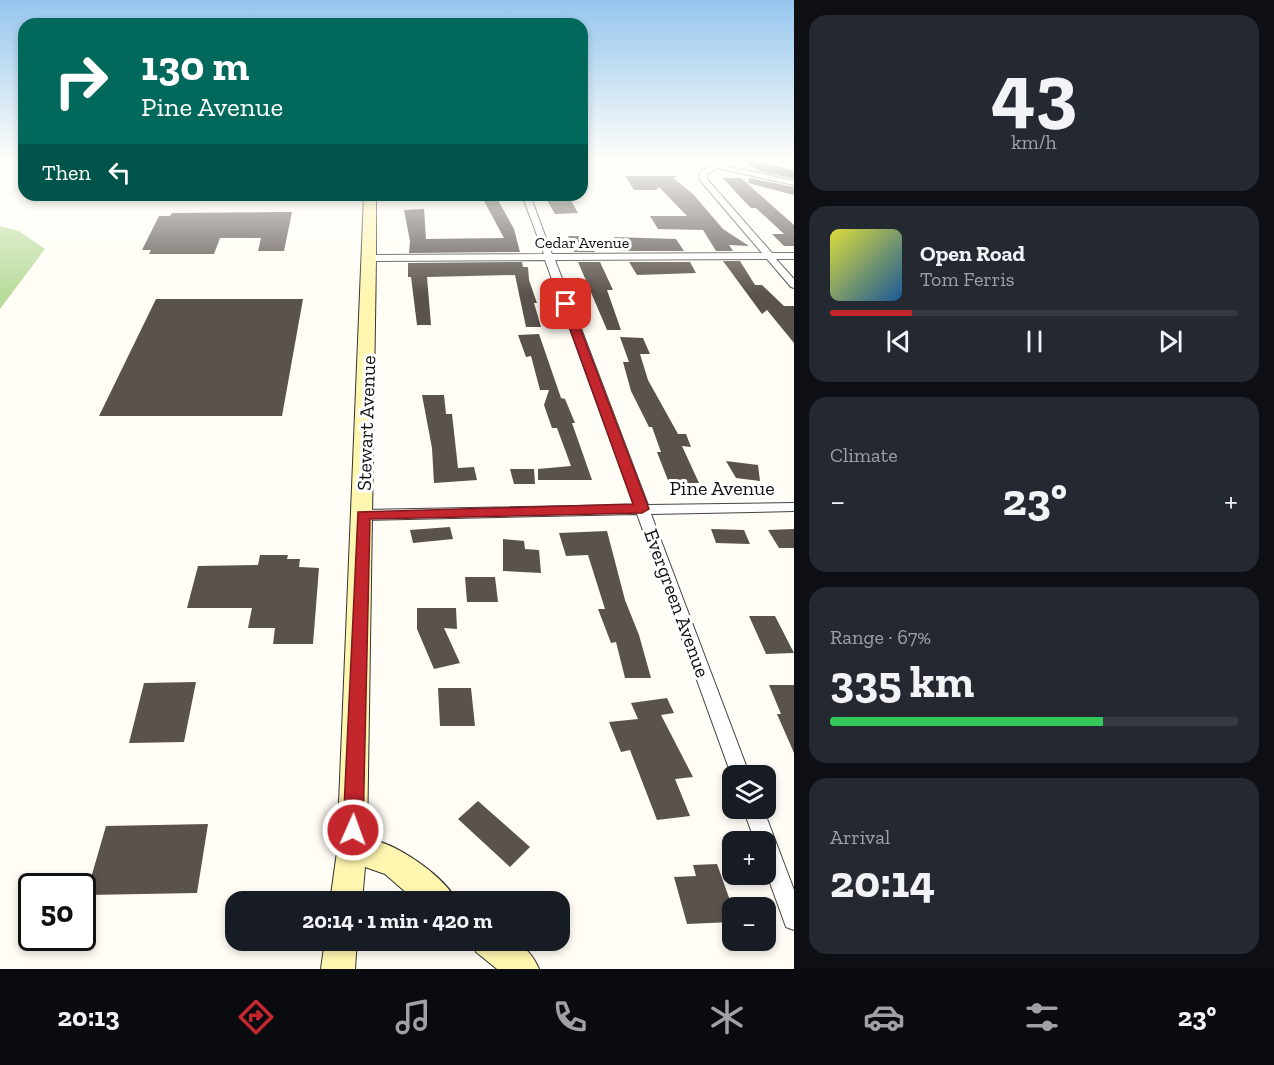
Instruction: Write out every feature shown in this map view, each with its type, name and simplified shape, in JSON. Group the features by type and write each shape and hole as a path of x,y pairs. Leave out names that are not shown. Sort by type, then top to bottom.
{"main road":[{"name":"Stewart Avenue","path":"347,891 352,852 370,204"},
{"path":"352,852 377,854 396,864 428,891"},
{"path":"338,969 340,951"},
{"path":"501,951 522,969"}],"street":[{"name":"Evergreen Avenue","path":"529,204 737,765"},
{"path":"725,204 794,285"},
{"name":"Cedar Avenue","path":"370,258 794,256"},
{"name":"Pine Avenue","path":"363,515 794,507"},
{"path":"757,819 794,919"}],"green space":[{"path":"0,226 19,231 45,249 0,309"}],"building":[{"path":"486,204 500,204 514,229 520,252 409,253 410,241 404,210 424,209 426,239 504,238"},
{"path":"549,204 573,204 578,213 555,214"},
{"path":"676,204 702,204 723,229 749,246 729,245 733,251 716,251 703,230 658,229 650,216 687,216"},
{"path":"747,204 771,204 794,225 794,246 784,246 772,234 784,234 756,208 751,208"},
{"path":"292,212 284,251 258,251 261,238 220,238 214,254 149,254 151,250 142,250 159,216 170,216 172,213"},
{"path":"568,236 585,236 595,252 574,252"},
{"path":"614,237 676,239 684,251 622,251"},
{"path":"723,261 740,261 755,285 762,285 784,306 794,306 794,343 767,310 762,314"},
{"path":"522,262 523,267 528,267 541,327 526,327 515,275 427,277 431,325 417,325 411,277 408,277 408,263"},
{"path":"578,262 600,262 613,290 607,290 621,330 607,330"},
{"path":"629,262 690,262 696,273 637,275"},
{"path":"156,299 303,299 282,416 99,416"},
{"path":"539,334 561,398 565,399 575,423 572,423 592,480 538,480 538,469 571,466 557,428 552,428 544,405 549,390 540,390 531,356 526,357 518,335"},
{"path":"620,337 643,338 650,354 640,354 648,380 678,434 686,434 691,447 682,446 699,483 669,483 657,452 661,452 652,427 649,427 631,391 623,362 629,362"},
{"path":"422,395 444,395 446,414 452,414 458,468 474,467 477,480 434,483 432,448"},
{"path":"726,461 758,465 760,481 736,478"},
{"path":"510,469 534,469 535,484 514,484"},
{"path":"450,527 453,539 413,543 410,530"},
{"path":"711,529 744,530 750,544 716,543"},
{"path":"794,529 794,548 779,548 768,530"},
{"path":"607,531 625,600 639,635 651,678 625,678 616,642 611,643 598,609 605,609 588,555 566,556 559,533"},
{"path":"503,539 524,541 525,549 539,550 541,573 503,571"},
{"path":"260,555 288,555 287,559 300,559 299,567 319,568 313,644 273,644 275,628 248,628 252,608 187,608 198,566 258,565"},
{"path":"465,577 495,577 498,602 467,602"},
{"path":"417,608 456,608 457,629 444,628 460,663 434,669 417,629"},
{"path":"749,616 775,616 794,653 766,654"},
{"path":"196,682 184,742 129,743 144,683"},
{"path":"769,685 794,685 794,753 777,714 781,714"},
{"path":"438,688 471,688 475,726 440,726"},
{"path":"667,698 674,713 661,715 693,777 675,779 690,816 657,820 630,750 621,752 609,722 638,719 631,703"},
{"path":"478,801 530,847 510,867 458,819"},
{"path":"208,824 197,893 96,895 96,873 92,873 106,826"},
{"path":"717,864 722,885 724,885 729,897 722,897 722,922 687,924 674,877 696,876 693,865"}],"route":[{"path":"353,830 363,515 642,509 566,304"}]}
